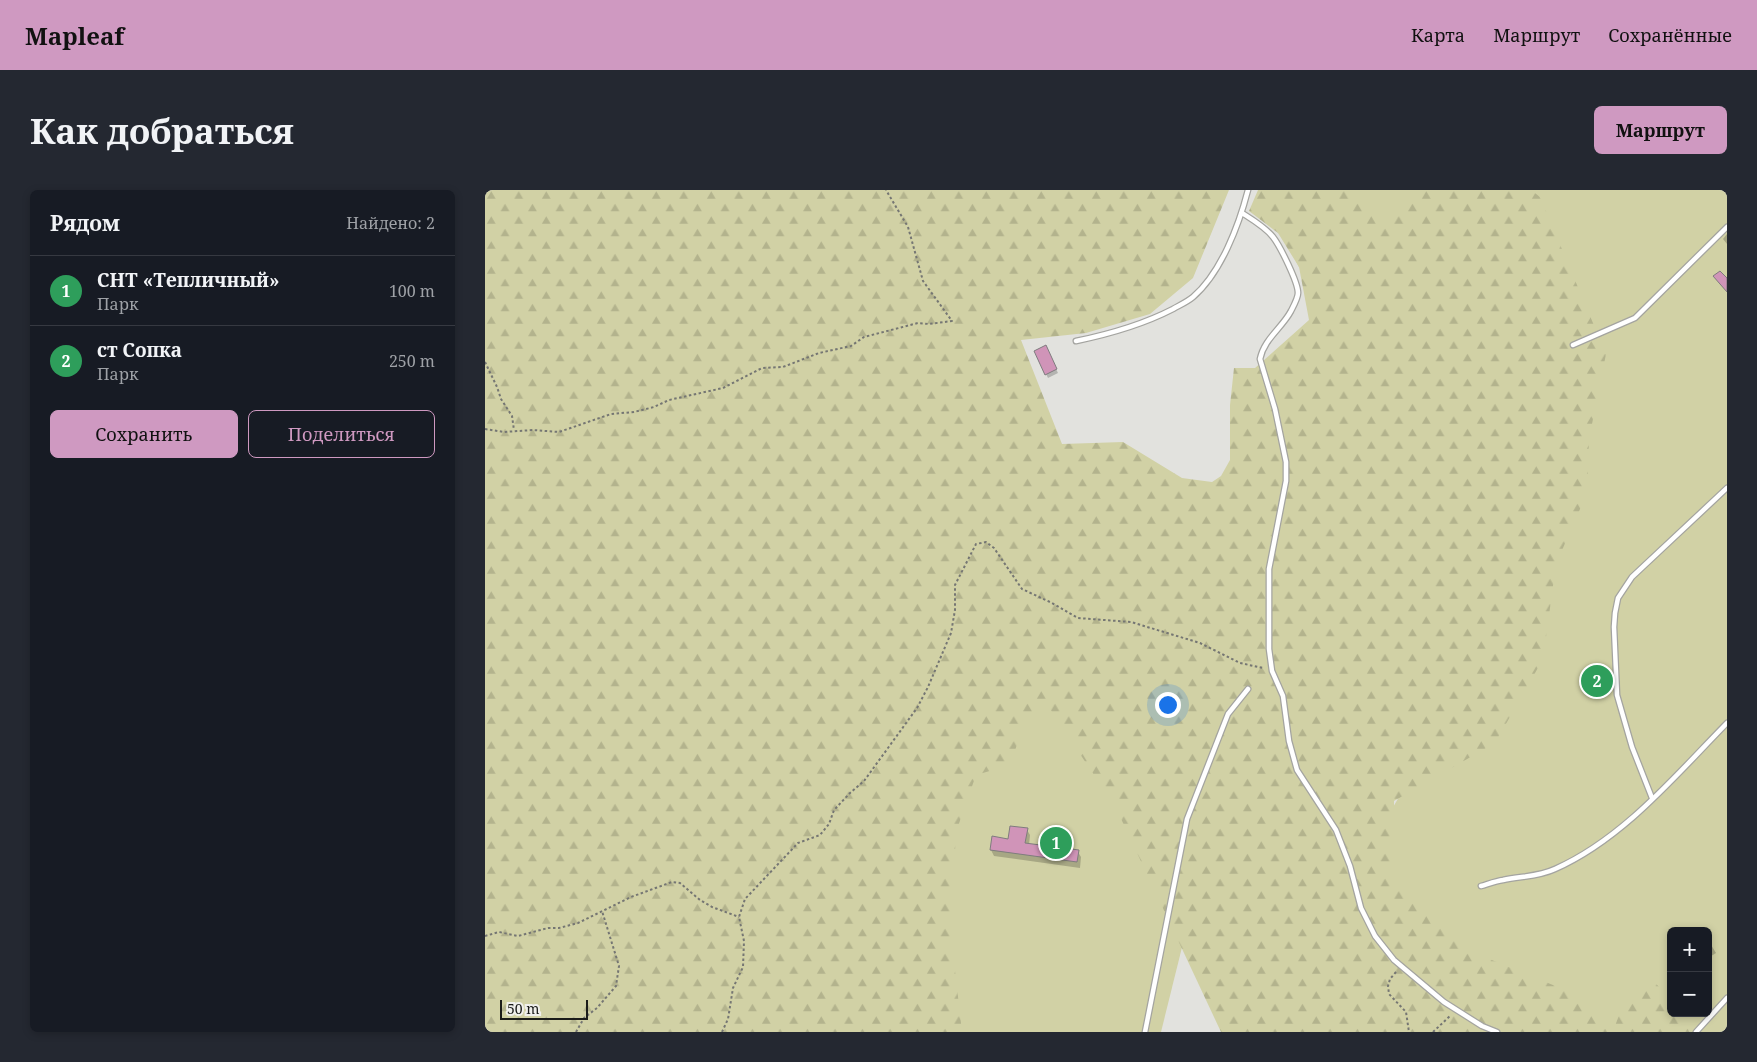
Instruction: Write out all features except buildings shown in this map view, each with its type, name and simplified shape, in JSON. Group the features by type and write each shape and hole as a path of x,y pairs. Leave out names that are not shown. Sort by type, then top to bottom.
{"lane":[{"path":"1076,341 1115,332 1144,322 1191,299 1200,291 1225,253 1242,213 1249,190"},
{"path":"1242,213 1259,224 1273,237 1292,273 1298,293 1291,312 1267,341 1261,351 1260,359 1275,409 1286,462 1286,481 1269,569 1269,649 1272,671 1283,696 1289,741 1297,770 1336,830 1350,866 1361,908 1375,936 1399,966 1444,1002 1482,1026 1497,1032"},
{"path":"1573,345 1635,318 1727,227"},
{"path":"1652,798 1632,747 1617,695 1614,627 1618,598 1632,577 1727,488"},
{"path":"1145,1032 1187,819 1228,714 1248,689"},
{"path":"1481,886 1504,879 1532,876 1554,870 1587,853 1612,835 1652,798 1727,723"},
{"path":"1696,1032 1727,998"}],"path":[{"path":"485,429 504,432 514,430 559,432 611,414 634,412 654,407 669,400 723,388 762,368 789,365 819,353 851,346 864,337 918,323 929,324 952,321 923,280 908,228 886,190"},
{"path":"485,362 501,399 512,416 514,430"},
{"path":"722,1032 728,1019 733,988 743,967 744,941 739,917 745,899 798,843 820,835 829,824 834,810 864,781 917,708 951,633 955,610 955,585 976,544 986,542 994,548 1022,589 1078,618 1131,622 1200,643 1240,662 1272,671"},
{"path":"485,936 499,932 518,936 578,923 631,897 672,882 680,884 699,900 712,907 739,917"},
{"path":"576,1032 583,1018 597,1008 616,986 619,966 602,911"},
{"path":"1399,966 1390,979 1389,994 1406,1012 1409,1032"},
{"path":"1433,1032 1446,1018 1459,1011"}],"green space":[{"path":"485,190 1229,190 1193,278 1150,314 1086,333 1021,340 1062,444 1123,442 1182,478 1212,482 1221,476 1230,460 1230,405 1234,368 1255,368 1309,320 1299,267 1278,233 1249,211 1258,190 1354,190 1378,221 1422,190 1531,190 1540,197 1606,354 1589,439 1587,493 1556,564 1543,659 1495,743 1394,801 1394,877 1460,947 1580,996 1608,1032 1221,1032 1116,808 1046,703 1020,736 1010,765 976,775 956,832 951,935 962,1032 485,1032"},
{"path":"1259,190 1727,190 1727,1032 1524,1032 1363,858 1572,504 1299,267"},
{"path":"972,572 1255,653 1161,1032 855,1032"},
{"path":"1648,975 1667,996 1667,1017 1687,1017 1701,1032 1613,1032 1621,1009"}],"place":[{"name":"ст Сопка","path":"1597,681"},
{"name":"СНТ «Тепличный»","path":"1056,843"}]}
